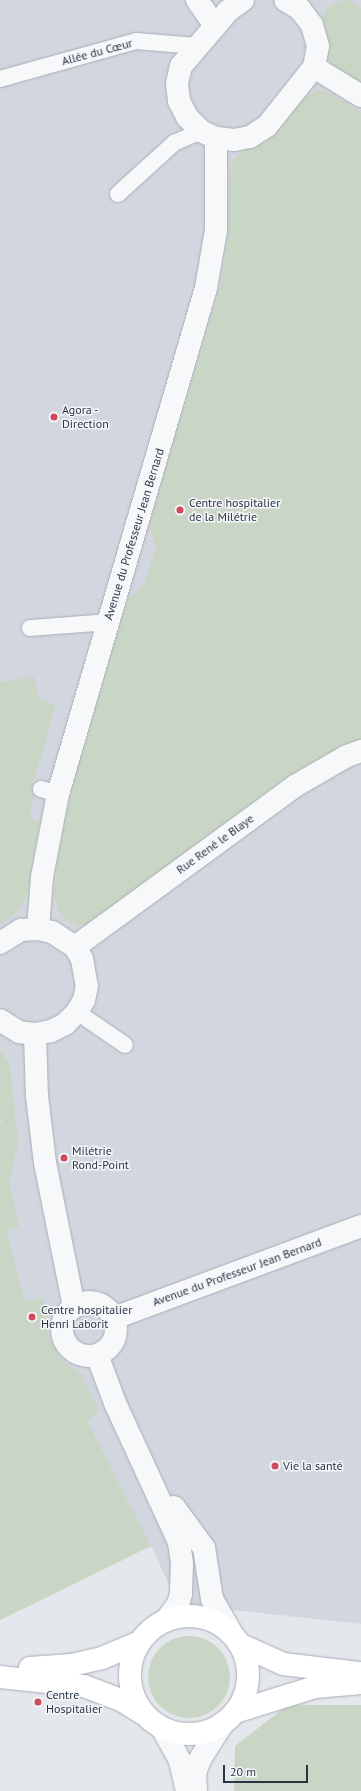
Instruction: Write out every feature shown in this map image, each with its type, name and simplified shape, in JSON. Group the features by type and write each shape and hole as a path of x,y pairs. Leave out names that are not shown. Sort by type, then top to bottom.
{"main road":[{"path":"1,1672 72,1665 102,1658 140,1642 165,1621 182,1617 200,1617 218,1624 236,1639 283,1664 361,1673"},
{"path":"229,1718 243,1700 248,1677 245,1657 236,1639"},
{"path":"140,1642 132,1662 131,1683 137,1702 155,1722"},
{"path":"1,1672 71,1682 84,1686 121,1700 155,1722 177,1733 196,1734 229,1718 315,1687 361,1682"}],"street":[{"path":"197,0 215,26"},
{"path":"243,0 228,11 180,66 177,84 179,101 187,117 208,135 234,140 250,137 267,126 314,67 318,46 312,25 299,3"},
{"path":"314,67 361,96"},
{"name":"Avenue du Professeur Jean Bernard","path":"38,929 50,792 108,622 206,288 216,230 208,135"},
{"name":"Rue René le Blaye","path":"75,947 295,786 347,756 361,751"},
{"path":"0,943 21,930 38,929 52,932 75,947 82,959 87,986 77,1012 65,1024 51,1031 35,1034 20,1032 0,1020"},
{"path":"35,1034 37,1096 45,1163 74,1306"},
{"name":"Avenue du Professeur Jean Bernard","path":"114,1318 361,1226"},
{"path":"81,1303 96,1303 104,1306 114,1318 115,1336 104,1352 97,1355 88,1356 74,1352 63,1339 63,1321 74,1306 81,1303"},
{"path":"97,1355 124,1424 150,1475 181,1551 181,1594 178,1604 165,1621"},
{"path":"150,1475 204,1548 212,1599 236,1639"},
{"path":"196,1791 195,1773 200,1759 207,1744 229,1718"},
{"path":"155,1722 180,1761 187,1791"}],"lane":[{"name":"Allée du Cœur","path":"0,79 136,41 197,46"},
{"path":"118,194 174,143 208,135"},
{"path":"30,628 108,622"},
{"path":"77,1012 125,1045"}],"shaded area":[{"name":"Centre hospitalier de la Milétrie","path":"0,0 361,0 361,1624 178,1604 151,1546 0,1620"}],"green space":[{"path":"344,0 349,0 361,9 361,82 332,65 325,53 322,18 329,7"},
{"path":"321,90 330,93 361,112 361,739 310,764 102,918 89,925 76,926 64,918 57,908 54,892 60,841 77,768 127,600 146,581 156,548 149,524 221,284 228,235 229,170 234,159 244,148 276,131 305,98 312,92"},
{"path":"34,676 39,700 56,705 31,790 34,794 30,819 40,821 27,896 15,914 0,925 0,683"},
{"name":"Centre hospitalier Henri Laborit","path":"0,1049 10,1066 18,1144 9,1181 19,1227 7,1230 24,1302 43,1298 49,1324 45,1327 60,1360 81,1373 99,1411 87,1421 151,1546 0,1620 0,1125 3,1122 0,1118"},
{"path":"189,1636 205,1640 218,1648 226,1661 230,1677 226,1693 218,1706 205,1714 189,1718 173,1714 160,1706 152,1693 148,1677 152,1661 160,1648 173,1640"},
{"path":"288,1705 361,1705 361,1791 234,1791 235,1746"}],"place":[{"name":"Agora - Direction","path":"54,417"},
{"name":"Centre hospitalier de la Milétrie","path":"180,510"},
{"name":"Milétrie Rond-Point","path":"64,1158"},
{"name":"Centre hospitalier Henri Laborit","path":"32,1317"},
{"name":"Vie la santé","path":"275,1466"},
{"name":"Centre Hospitalier","path":"38,1702"}]}
